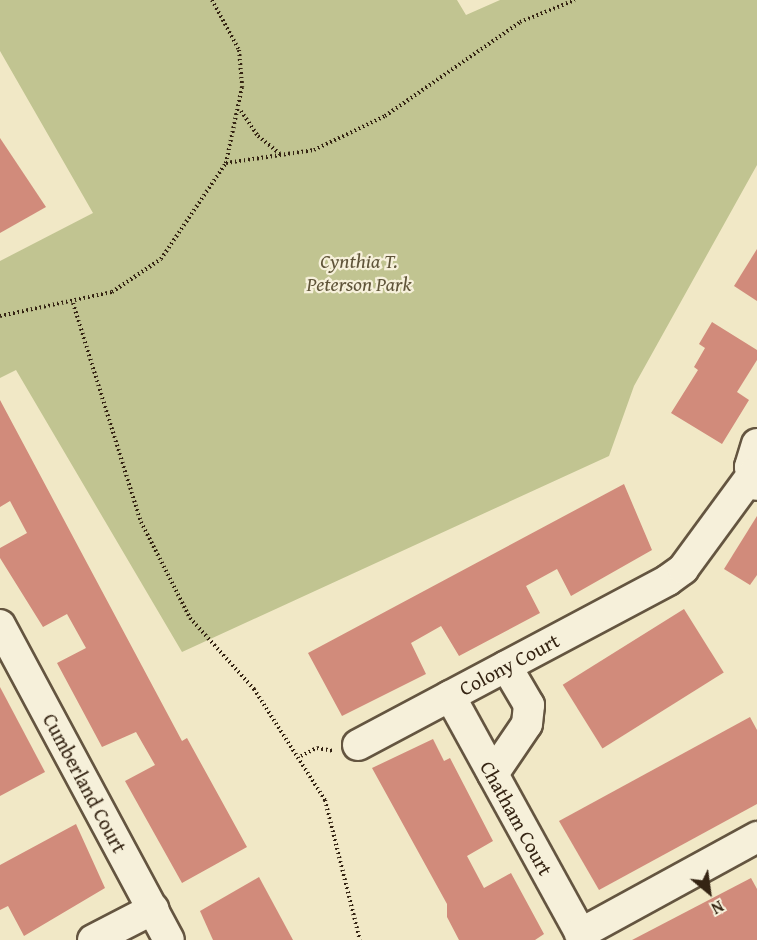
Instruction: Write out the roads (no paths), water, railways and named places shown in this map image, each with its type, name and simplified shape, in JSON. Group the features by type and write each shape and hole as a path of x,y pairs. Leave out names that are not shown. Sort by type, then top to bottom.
{"street":[{"name":"Colony Court","path":"358,746 683,569 754,468"},
{"name":"Cumberland Court","path":"0,625 169,940"},
{"path":"493,774 527,724 529,705 506,666"},
{"name":"Chatham Court","path":"450,696 582,937"},
{"path":"582,937 757,837"},
{"path":"93,940 153,909"}],"park label":[{"name":"Cynthia T. Peterson Park","path":"359,272"}]}
